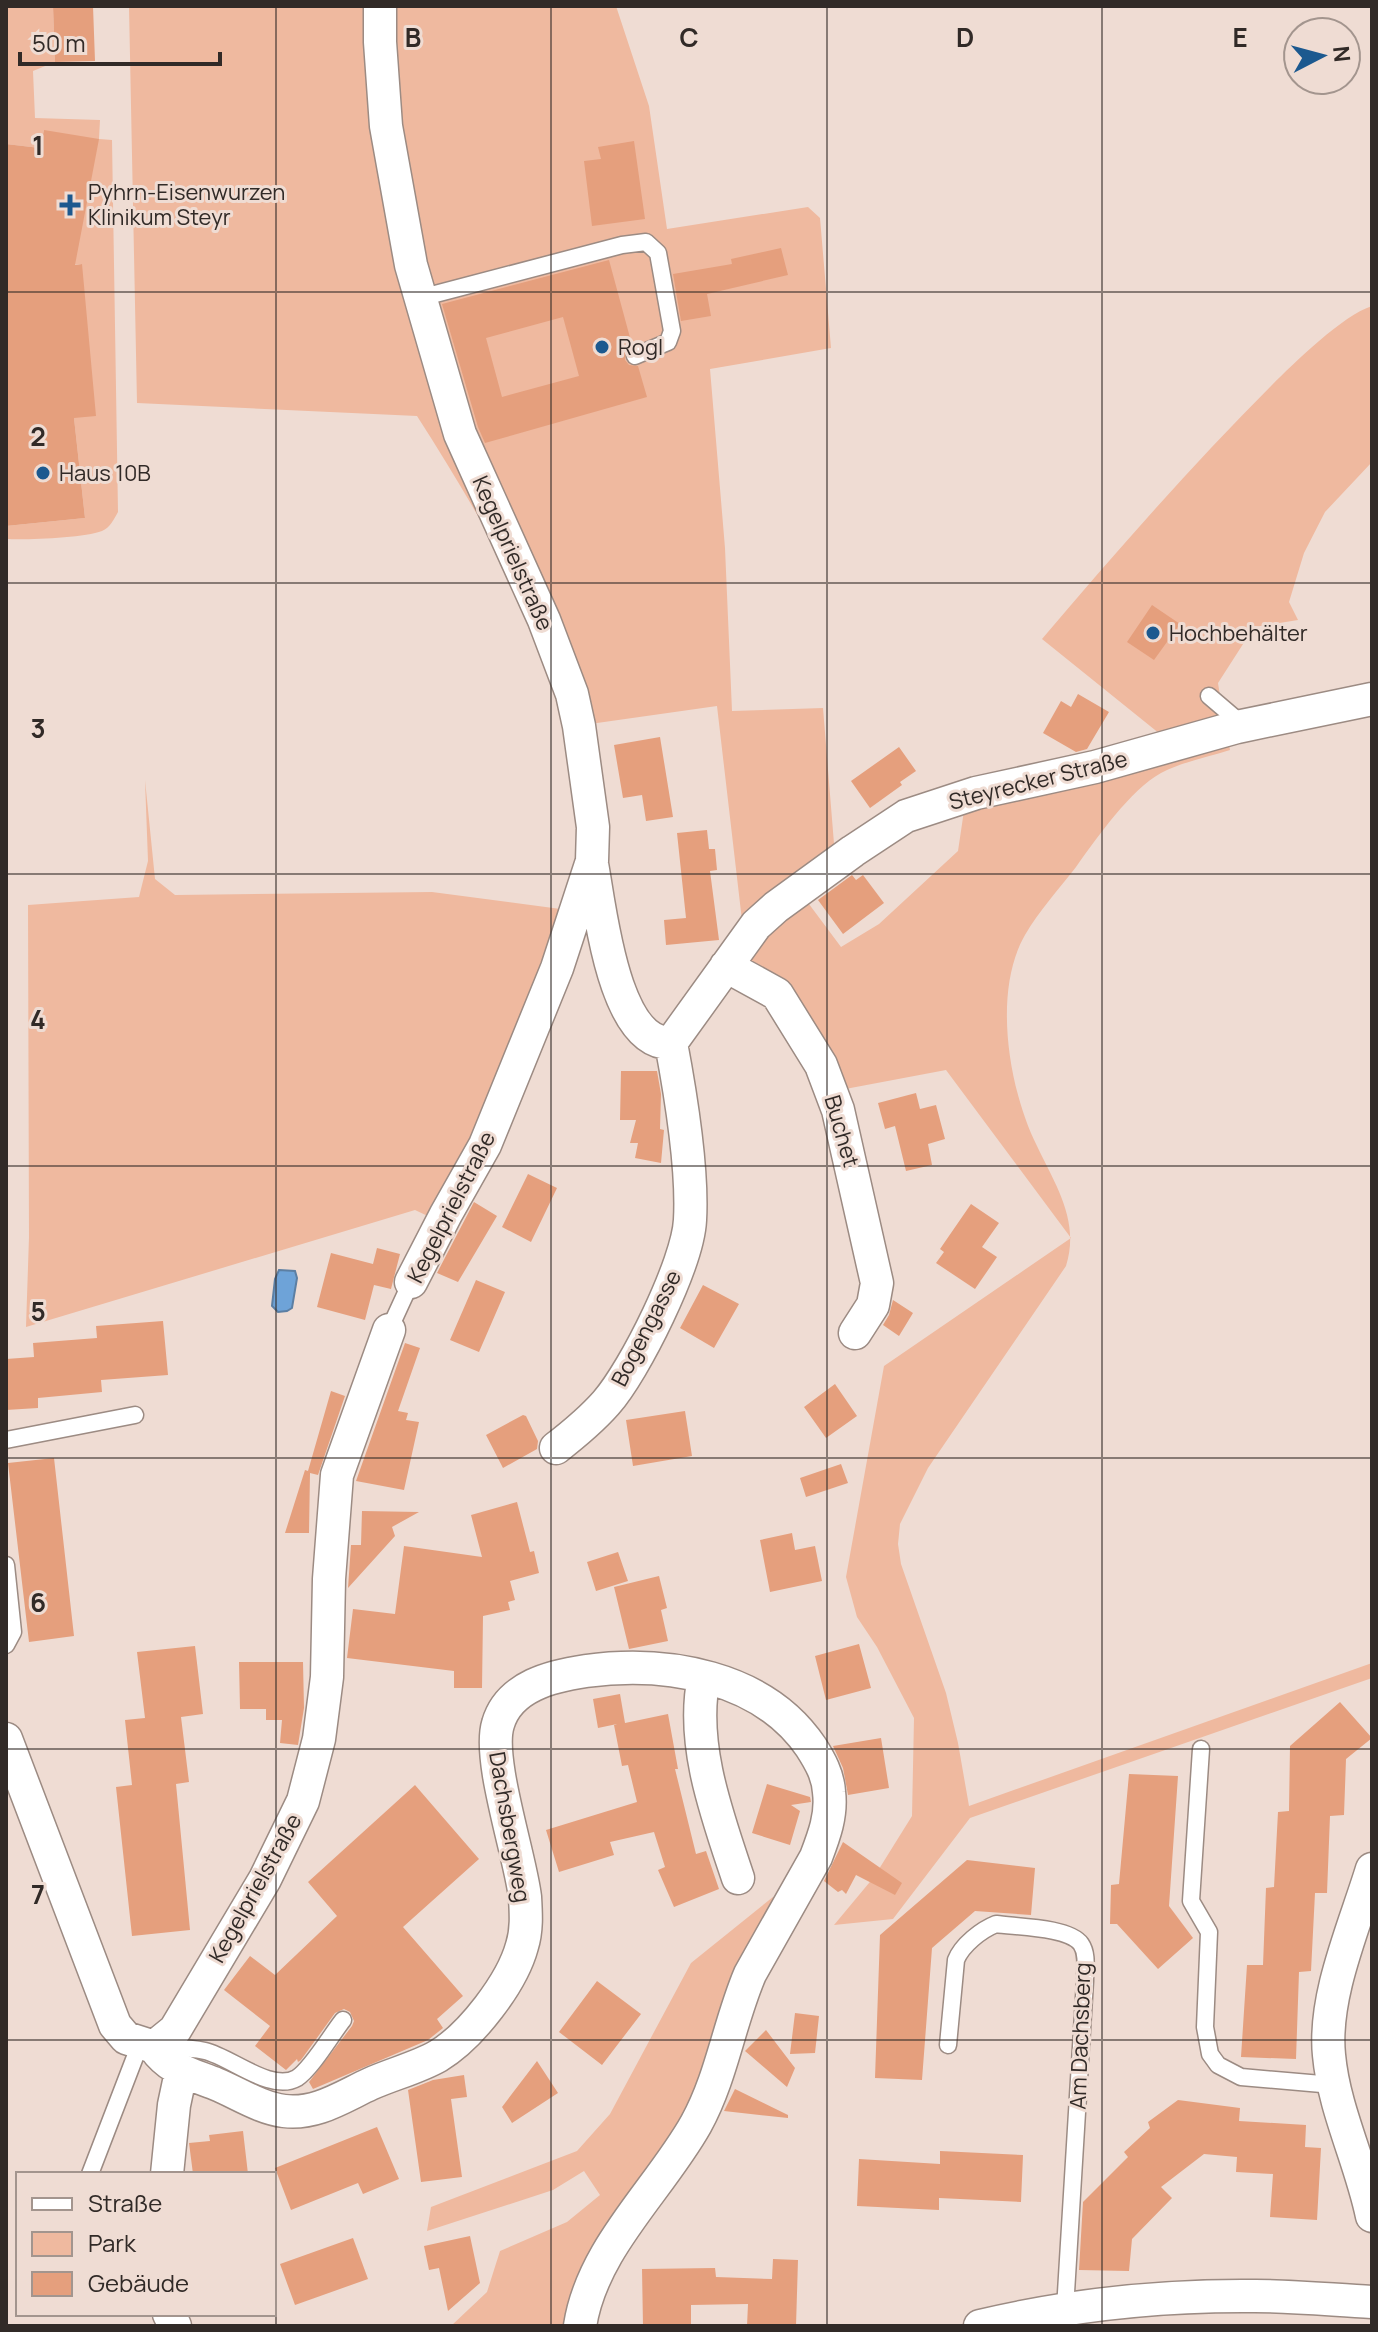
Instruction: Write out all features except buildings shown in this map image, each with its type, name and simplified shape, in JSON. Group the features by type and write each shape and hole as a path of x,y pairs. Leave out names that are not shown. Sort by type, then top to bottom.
{"street":[{"name":"Kegelprielstraße","path":"380,6 386,126 420,298 460,434 544,620 572,694 593,827 592,861 557,968 485,1145 411,1282"},
{"name":"Steyrecker Straße","path":"671,1043 756,925 853,851 906,816 976,793 1095,767 1243,725 1372,699"},
{"path":"592,861 608,951 621,998 636,1023 650,1038 659,1044 671,1043"},
{"name":"Buchet","path":"726,966 777,994 821,1065 838,1110 877,1283 873,1305 855,1333"},
{"name":"Bogengasse","path":"556,1448 582,1428 608,1401 626,1375 672,1285 685,1249 690,1223 690,1195 671,1043"},
{"name":"Kegelprielstraße","path":"147,2046 175,2030 265,1879 303,1801 319,1739 327,1677 329,1579 337,1475 389,1330"},
{"name":"Dachsbergweg","path":"147,2046 181,2072 284,2111 302,2111 328,2105 369,2084 434,2058 449,2048 474,2025 492,2001 515,1963 524,1935 522,1869 495,1745 496,1729 507,1705 515,1696 544,1681 595,1670 636,1667 673,1669 742,1690 786,1717 821,1762 828,1781 830,1811 816,1857 741,1994 710,2098 695,2127 606,2259 592,2288 580,2326"},
{"path":"704,1677 700,1709 705,1759 719,1821 738,1878"},
{"path":"6,1739 115,2025 126,2038 147,2046"},
{"path":"1372,1869 1340,1971 1330,2019 1328,2053 1333,2085 1372,2216"},
{"path":"167,2172 174,2105 181,2072"},
{"path":"980,2326 1227,2296 1372,2302"}],"lane":[{"path":"420,298 622,245 646,242 658,253 672,331 668,342 635,356"},
{"path":"1209,696 1243,725"},
{"name":"Kegelprielstraße","path":"389,1330 411,1282"},
{"path":"6,1440 135,1415"},
{"path":"6,1565 13,1632 6,1645"},
{"path":"1201,1749 1191,1901 1209,1932 1205,2027 1210,2054 1218,2065 1241,2077 1333,2085"},
{"name":"Am Dachsberg","path":"948,2045 956,1960 959,1951 986,1928 996,1924 1068,1933 1080,1943 1085,1956 1085,1981 1079,2314"},
{"path":"91,2172 147,2046 209,2051 265,2079 288,2082 300,2076 343,2020"}],"green space":[{"path":"6,6 53,6 55,62 33,71 35,118 100,120 99,139 112,140 118,512 105,530 82,535 6,539 6,526 85,518 74,418 82,264 72,265 44,130 40,148 6,144"},
{"path":"129,6 616,6 649,106 667,229 808,207 820,218 831,348 710,369 725,548 732,711 823,708 835,856 743,929 717,706 590,724 507,568 417,416 137,403"},
{"path":"1372,306 1372,462 1325,512 1304,553 1289,602 1298,620 1254,627 1218,683 1224,722 1160,734 1042,639 1154,510 1272,385 1333,329"},
{"path":"1227,735 1230,750 1161,773 1126,802 1036,917 1015,958 1007,1012 1012,1070 1027,1123 1064,1204 1070,1237 946,1070 840,1090 748,967 759,931 803,896 841,947 879,924 958,851 965,804"},
{"path":"145,780 155,879 175,895 432,892 568,910 515,1054 432,1218 415,1210 26,1327 29,1237 28,905 139,897 148,861"},
{"path":"1070,1239 1066,1266 928,1468 900,1524 898,1544 901,1564 946,1693 969,1806 1372,1663 1372,1678 970,1818 893,1919 834,1925 874,1877 912,1816 914,1718 877,1647 857,1617 846,1577 884,1366"},
{"path":"773,1897 783,1904 698,2099 570,2326 451,2326 487,2292 500,2251 567,2222 600,2195 584,2171 553,2190 427,2231 431,2207 577,2151 610,2114 691,1963"}],"water":[{"path":"279,1270 295,1271 297,1278 292,1308 278,1312 272,1306"}],"place":[{"name":"Pyhrn-Eisenwurzen Klinikum Steyr","path":"70,205"},
{"name":"Rogl","path":"602,347"},
{"name":"Haus 10B","path":"43,473"},
{"name":"Hochbehälter","path":"1153,633"}]}
